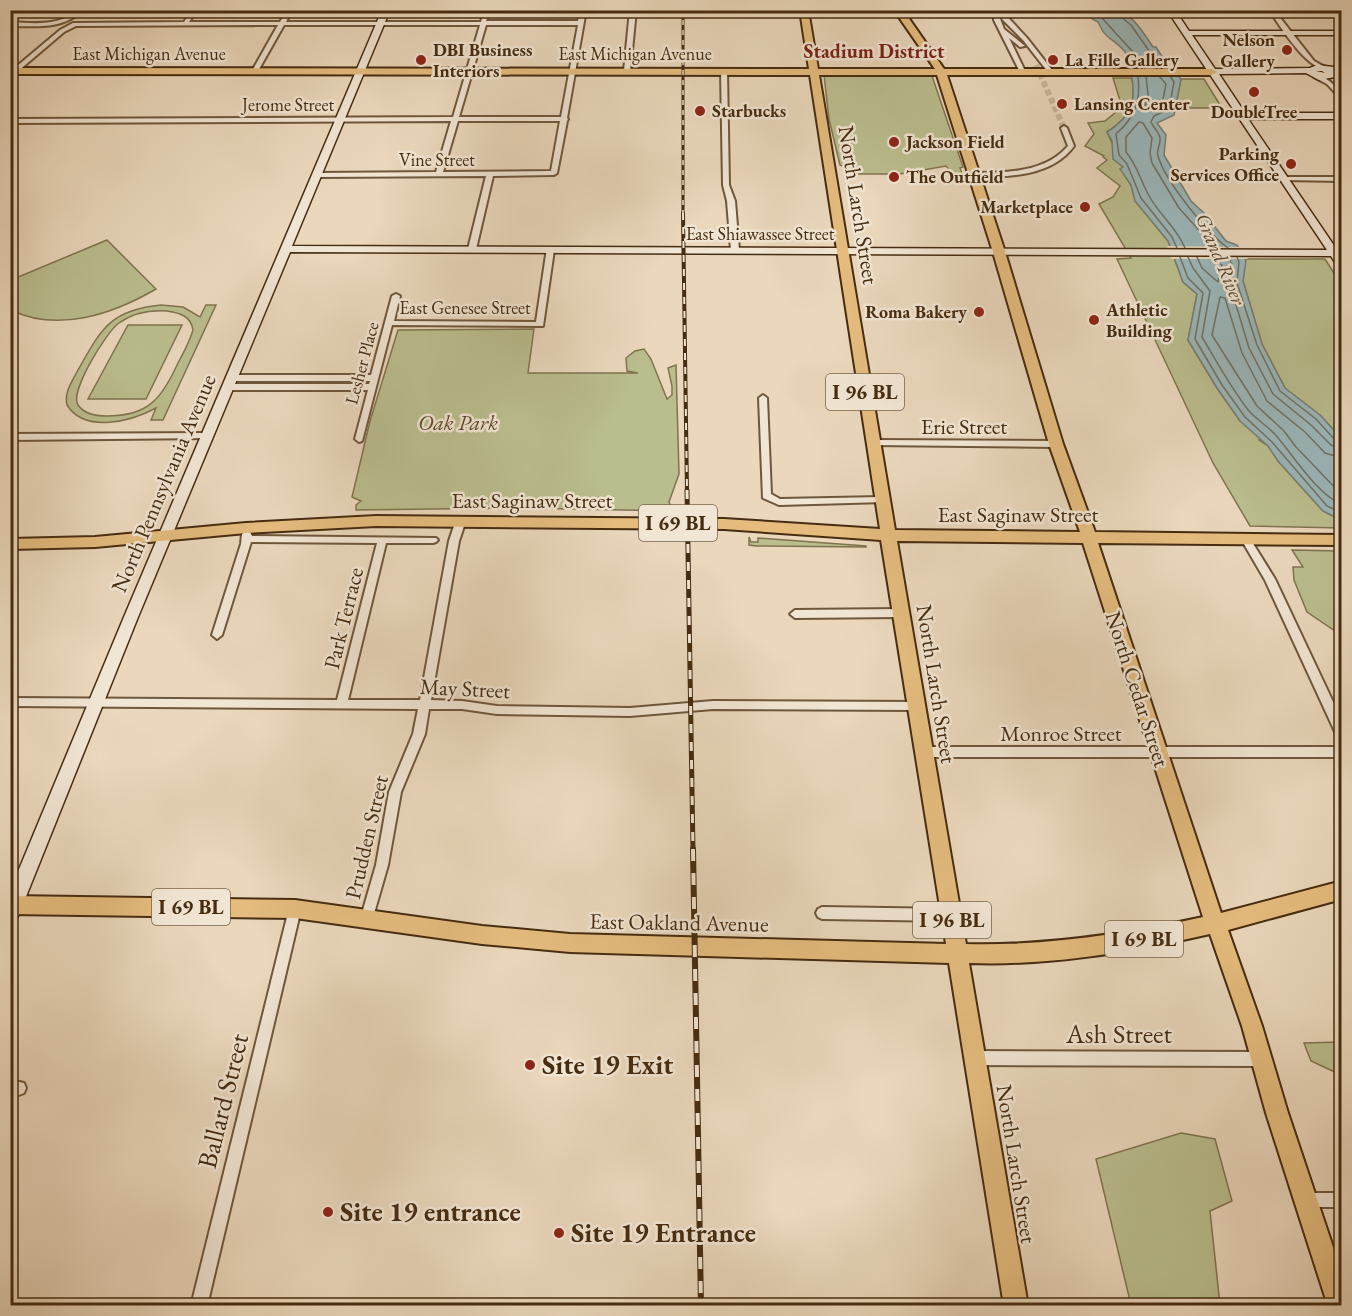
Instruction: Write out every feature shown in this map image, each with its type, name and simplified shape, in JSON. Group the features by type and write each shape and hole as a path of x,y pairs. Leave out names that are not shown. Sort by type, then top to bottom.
{"main road":[{"name":"North Pennsylvania Avenue","path":"12,908 96,702 387,10"},
{"name":"I 96 BL","path":"804,10 813,70"},
{"name":"North Cedar Street","path":"898,10 941,71 999,252 1056,444 1089,537 1215,923 1225,946 1340,1305"},
{"path":"1171,10 1284,179 1337,253 1341,266"},
{"path":"1186,33 1341,33"},
{"name":"East Michigan Avenue","path":"12,73 627,70 1121,72 1313,70 1328,74 1341,72"},
{"name":"North Larch Street","path":"813,70 1016,1305"},
{"path":"1242,116 1341,116"},
{"name":"East Shiawassee Street","path":"286,249 1337,253"},
{"name":"East Saginaw Street","path":"10,544 95,542 166,535 247,534 376,521 724,524 888,535 1338,540"},
{"name":"East Oakland Avenue","path":"12,908 295,909 367,917 482,935 570,943 1011,955 1096,947 1159,936 1341,890"}],"street":[{"path":"10,24 56,24 70,20 81,10"},
{"path":"186,23 195,10"},
{"path":"255,71 290,10"},
{"path":"439,175 487,10"},
{"path":"565,120 583,10"},
{"path":"627,70 633,10"},
{"path":"996,10 1050,71"},
{"path":"996,10 997,20 1022,71"},
{"path":"1271,10 1313,70 1328,74 1341,98"},
{"path":"12,73 71,25 581,23"},
{"path":"1010,24 1022,46 1036,64"},
{"path":"1004,31 1022,46"},
{"path":"724,70 725,173 731,201 735,250"},
{"name":"Jerome Street","path":"10,121 565,120"},
{"name":"Vine Street","path":"317,175 547,175 556,171 565,120"},
{"path":"975,175 1024,171 1056,160 1068,153 1071,146 1064,128"},
{"path":"472,249 490,175"},
{"path":"1284,179 1341,179"},
{"name":"East Genesee Street","path":"390,323 540,324 550,250"},
{"name":"Lesher Place","path":"360,438 396,296"},
{"path":"231,382 374,383"},
{"path":"763,398 766,496 770,500 779,502 882,500"},
{"path":"10,437 208,436"},
{"name":"Erie Street","path":"873,443 1056,444"},
{"name":"Prudden Street","path":"367,917 382,866 395,792 419,734 449,568 460,522"},
{"path":"217,635 247,534 382,541 433,540"},
{"path":"1246,539 1270,579 1341,734"},
{"name":"Park Terrace","path":"341,705 382,541"},
{"path":"795,614 901,614"},
{"name":"May Street","path":"10,702 462,705 548,711 630,712 713,705 917,706"},
{"name":"Monroe Street","path":"924,752 1341,752"},
{"name":"Ballard Street","path":"199,1305 295,909"},
{"path":"822,913 951,915"},
{"name":"Ash Street","path":"975,1058 1262,1059"},
{"path":"1306,1200 1341,1200"}],"green space":[{"name":"Jackson Field","path":"824,75 932,76 963,167 960,168 964,180 958,180 946,166 900,174 859,174 840,165 829,119"},
{"path":"1113,78 1132,78 1133,96 1130,110 1107,132 1124,168 1121,169 1131,185 1135,201 1168,241 1183,282 1197,294 1188,340 1240,421 1285,388 1262,344 1243,281 1245,259 1325,259 1341,284 1341,438 1320,415 1259,440 1268,446 1278,461 1323,511 1341,520 1341,528 1250,526 1213,463 1117,259 1131,258 1099,204 1113,197 1120,186 1097,168 1107,160 1104,156 1085,146 1094,134 1088,123 1105,121 1122,107"},
{"path":"1181,79 1204,79 1222,108 1175,108"},
{"path":"107,240 156,289 122,306 85,318 47,320 29,317 11,310 11,280"},
{"path":"161,305 183,307 200,317 206,305 216,305 163,420 151,420 156,408 122,420 97,422 85,420 67,405 66,400 71,383 93,344 109,324 118,317 143,308","holes":["167,311 187,318 193,330 187,346 160,395 152,403 134,413 95,415 81,408 77,398 84,375 113,328 124,320 142,313"]},
{"path":"128,325 182,325 146,399 88,399"},
{"name":"Oak Park","path":"534,329 528,373 638,373 627,371 626,358 635,351 644,349 651,359 667,399 672,395 668,368 676,365 679,474 669,502 673,511 519,508 356,510 356,505 361,501 352,497 370,421 398,330"},
{"path":"749,537 751,542 758,542 758,538 866,547 756,546 749,545"},
{"path":"1292,550 1341,551 1341,635 1307,612 1294,580 1293,567 1303,567"},
{"path":"1341,1042 1341,1075 1311,1061 1304,1043"},
{"path":"1181,1133 1215,1139 1232,1201 1210,1211 1220,1305 1131,1305 1096,1159"}],"water":[{"name":"Grand River","path":"1079,11 1116,11 1130,18 1181,79 1174,115 1157,123 1166,135 1164,155 1191,201 1204,213 1226,241 1237,245 1246,261 1243,281 1262,344 1285,388 1320,415 1341,438 1341,520 1323,511 1278,461 1268,446 1240,421 1188,340 1197,294 1183,282 1168,241 1135,201 1131,185 1120,169 1123,167 1113,159 1112,141 1107,132 1122,120 1131,107 1133,83 1129,59 1123,49 1103,32 1098,22"}],"pier":[{"path":"1167,246 1241,247 1248,259 1171,259"}],"tunnel":[{"path":"1036,65 1064,128"}],"railway":[{"path":"683,10 683,213"},
{"path":"683,213 687,491"},
{"path":"687,490 693,850"},
{"path":"693,849 701,1306"}],"place":[{"name":"Nelson Gallery","path":"1287,50"},
{"name":"DBI Business Interiors","path":"421,60"},
{"name":"La Fille Gallery","path":"1053,60"},
{"name":"DoubleTree","path":"1254,92"},
{"name":"Lansing Center","path":"1062,104"},
{"name":"Starbucks","path":"700,111"},
{"name":"Jackson Field","path":"894,142"},
{"name":"Parking Services Office","path":"1291,164"},
{"name":"The Outfield","path":"894,177"},
{"name":"Marketplace","path":"1085,207"},
{"name":"Roma Bakery","path":"979,312"},
{"name":"Athletic Building","path":"1094,320"},
{"name":"Site 19 Exit","path":"530,1065"},
{"name":"Site 19 entrance","path":"328,1212"},
{"name":"Site 19 Entrance","path":"559,1233"}],"district":[{"name":"Stadium District","path":"874,51"}]}
